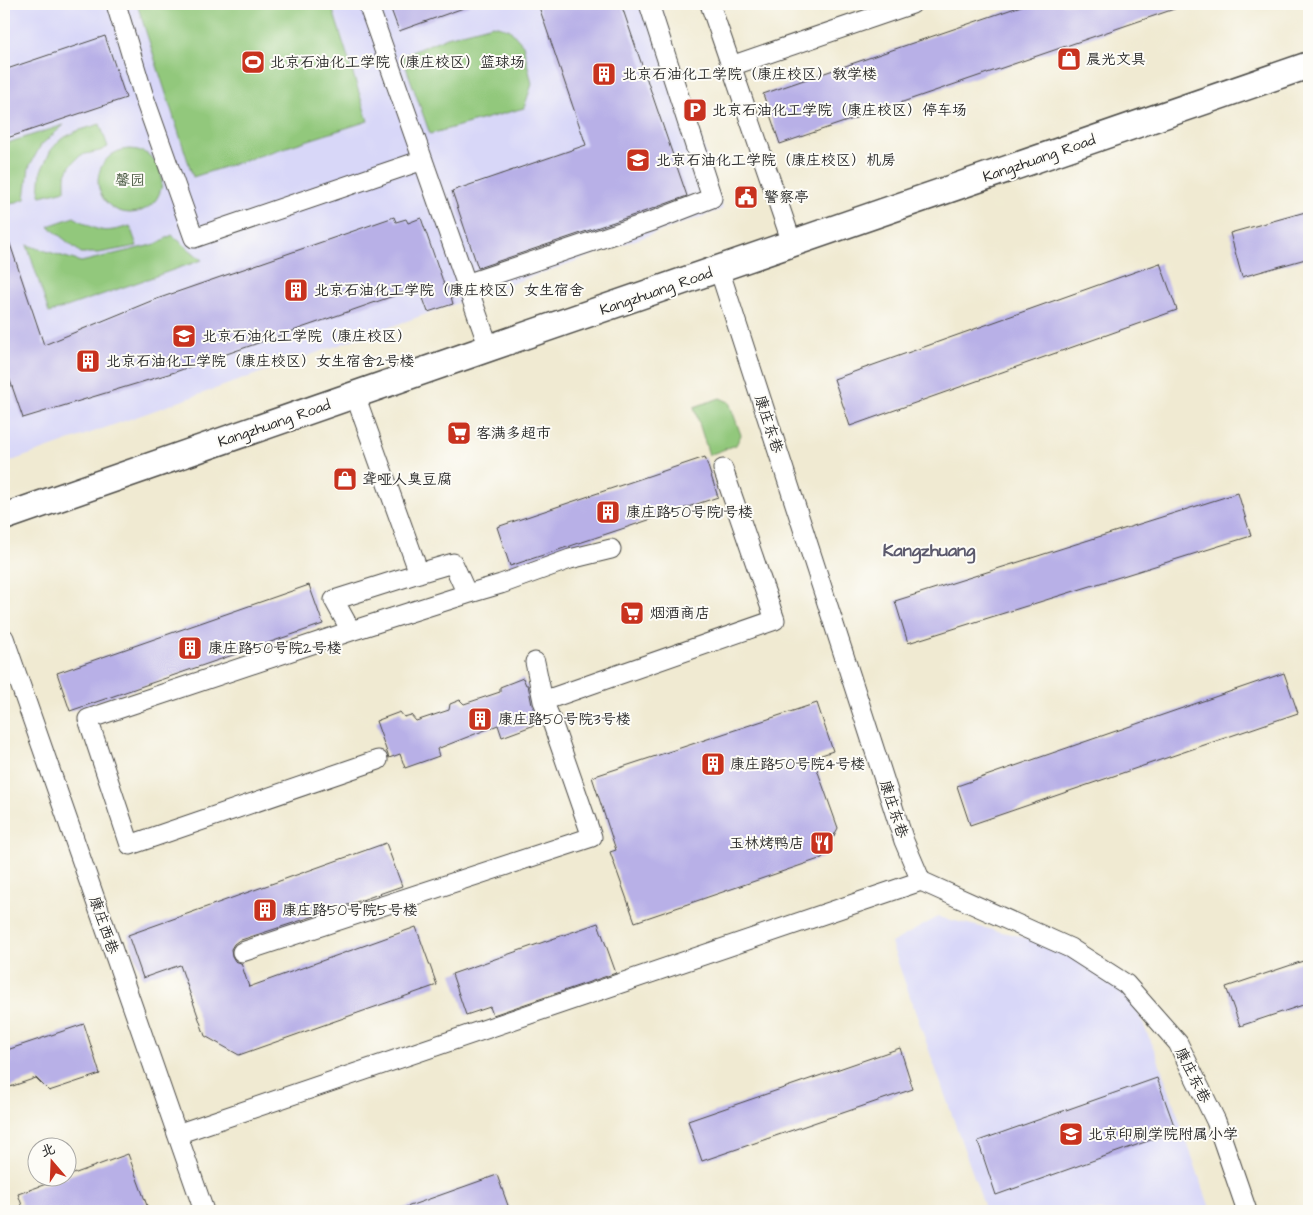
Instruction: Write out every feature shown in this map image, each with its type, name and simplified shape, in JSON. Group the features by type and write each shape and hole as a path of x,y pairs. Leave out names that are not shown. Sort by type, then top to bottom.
{"street":[{"path":"116,4 145,101 194,238 423,160"},
{"path":"368,4 489,348"},
{"path":"466,284 653,221 712,198 649,4"},
{"path":"710,4 792,243"},
{"path":"732,66 912,4"},
{"name":"Kangzhuang Road","path":"4,517 792,243 1309,66"},
{"name":"康庄东巷","path":"719,269 904,841 922,881 1070,948 1126,984 1178,1043 1216,1121 1247,1211"},
{"path":"354,395 418,573"},
{"path":"543,701 775,620 723,469"},
{"path":"378,760 130,845 88,719 351,631 501,584 570,559 611,549"},
{"path":"351,631 334,600 418,573 453,564 467,594"},
{"name":"康庄西巷","path":"4,638 204,1211"},
{"path":"242,952 592,837 543,701 535,662"},
{"path":"177,1134 922,881"}],"shaded area":[{"name":"北京石油化工学院（康庄校区）","path":"4,4 661,4 723,209 6,463 4,462"},
{"name":"北京印刷学院附属小学","path":"938,917 1070,948 1126,984 1157,1056 1211,1211 986,1211 891,943"}],"green space":[{"name":"北京石油化工学院（康庄校区）篮球场","path":"137,4 331,4 368,121 193,177"},
{"path":"493,25 509,29 523,45 532,84 524,108 430,134 402,56 447,37"},
{"path":"100,124 108,147 100,151 81,155 70,166 65,177 65,190 41,196 39,193 41,171 51,150 61,139 77,131"},
{"path":"64,125 41,145 29,167 25,199 8,205 4,191 4,144"},
{"name":"馨园","path":"130,149 142,151 153,158 160,169 162,181 160,193 153,204 142,211 130,213 118,211 107,204 100,193 98,181 100,169 107,158 118,151"},
{"path":"74,217 95,229 107,231 130,226 137,246 99,253 81,253 48,226"},
{"path":"172,235 202,260 49,313 27,245 81,262 156,244"},
{"path":"720,398 729,402 741,435 736,445 709,455 694,407"}],"building":[{"path":"389,4 469,4 469,6 399,31"},
{"path":"538,4 621,4 687,196 478,268 452,191 586,145"},
{"path":"1027,4 1180,4 1180,7 780,144 763,94"},
{"path":"105,36 126,98 4,139 4,70"},
{"path":"1309,211 1309,258 1242,277 1230,233"},
{"path":"394,217 396,222 406,219 408,223 421,218 445,287 448,286 453,304 428,312 419,287 175,372 23,418 4,363 4,236 7,235 44,345 151,301"},
{"path":"1160,263 1177,310 850,426 834,379"},
{"name":"康庄路50号院1号楼","path":"705,457 718,497 510,566 497,527"},
{"path":"1238,493 1251,536 908,643 895,601"},
{"name":"康庄路50号院2号楼","path":"309,585 323,624 70,711 57,673"},
{"path":"1284,673 1298,713 970,825 957,786"},
{"name":"康庄路50号院3号楼","path":"523,678 526,685 528,685 532,705 540,723 502,737 498,725 437,749 439,756 405,768 400,754 389,758 376,721 400,712 404,717 411,715 416,721 449,710 450,704 460,700 464,704 500,692 500,687"},
{"path":"817,703 833,751 813,758 838,828 822,858 635,922 610,852 616,850 592,777"},
{"path":"386,843 402,886 238,941 231,949 232,956 235,961 241,963 249,987 416,927 437,985 239,1055 205,1036 180,965 143,978 128,935"},
{"path":"598,923 616,973 493,1015 490,1007 466,1015 452,974"},
{"path":"1309,959 1309,1003 1240,1026 1226,987"},
{"path":"84,1024 100,1074 49,1091 36,1078 4,1089 4,1051"},
{"path":"900,1048 913,1089 702,1161 688,1121"},
{"path":"1157,1078 1176,1131 996,1195 978,1141"},
{"path":"128,1154 149,1211 24,1211 18,1194 35,1188 78,1188 78,1172"},
{"path":"497,1175 510,1211 402,1211 401,1209"}],"place":[{"name":"晨光文具","path":"1069,59"},
{"name":"北京石油化工学院（康庄校区）篮球场","path":"253,62"},
{"name":"北京石油化工学院（康庄校区）教学楼","path":"604,74"},
{"name":"北京石油化工学院（康庄校区）停车场","path":"695,110"},
{"name":"北京石油化工学院（康庄校区）机房","path":"638,160"},
{"name":"警察亭","path":"746,197"},
{"name":"北京石油化工学院（康庄校区）女生宿舍","path":"296,290"},
{"name":"北京石油化工学院（康庄校区）","path":"184,336"},
{"name":"北京石油化工学院（康庄校区）女生宿舍2号楼","path":"88,361"},
{"name":"客满多超市","path":"459,433"},
{"name":"聋哑人臭豆腐","path":"345,479"},
{"name":"康庄路50号院1号楼","path":"608,512"},
{"name":"烟酒商店","path":"632,613"},
{"name":"康庄路50号院2号楼","path":"190,648"},
{"name":"康庄路50号院3号楼","path":"480,719"},
{"name":"康庄路50号院4号楼","path":"713,764"},
{"name":"玉林烤鸭店","path":"822,843"},
{"name":"康庄路50号院5号楼","path":"265,910"},
{"name":"北京印刷学院附属小学","path":"1071,1134"}],"district":[{"name":"Kangzhuang","path":"929,550"}]}
